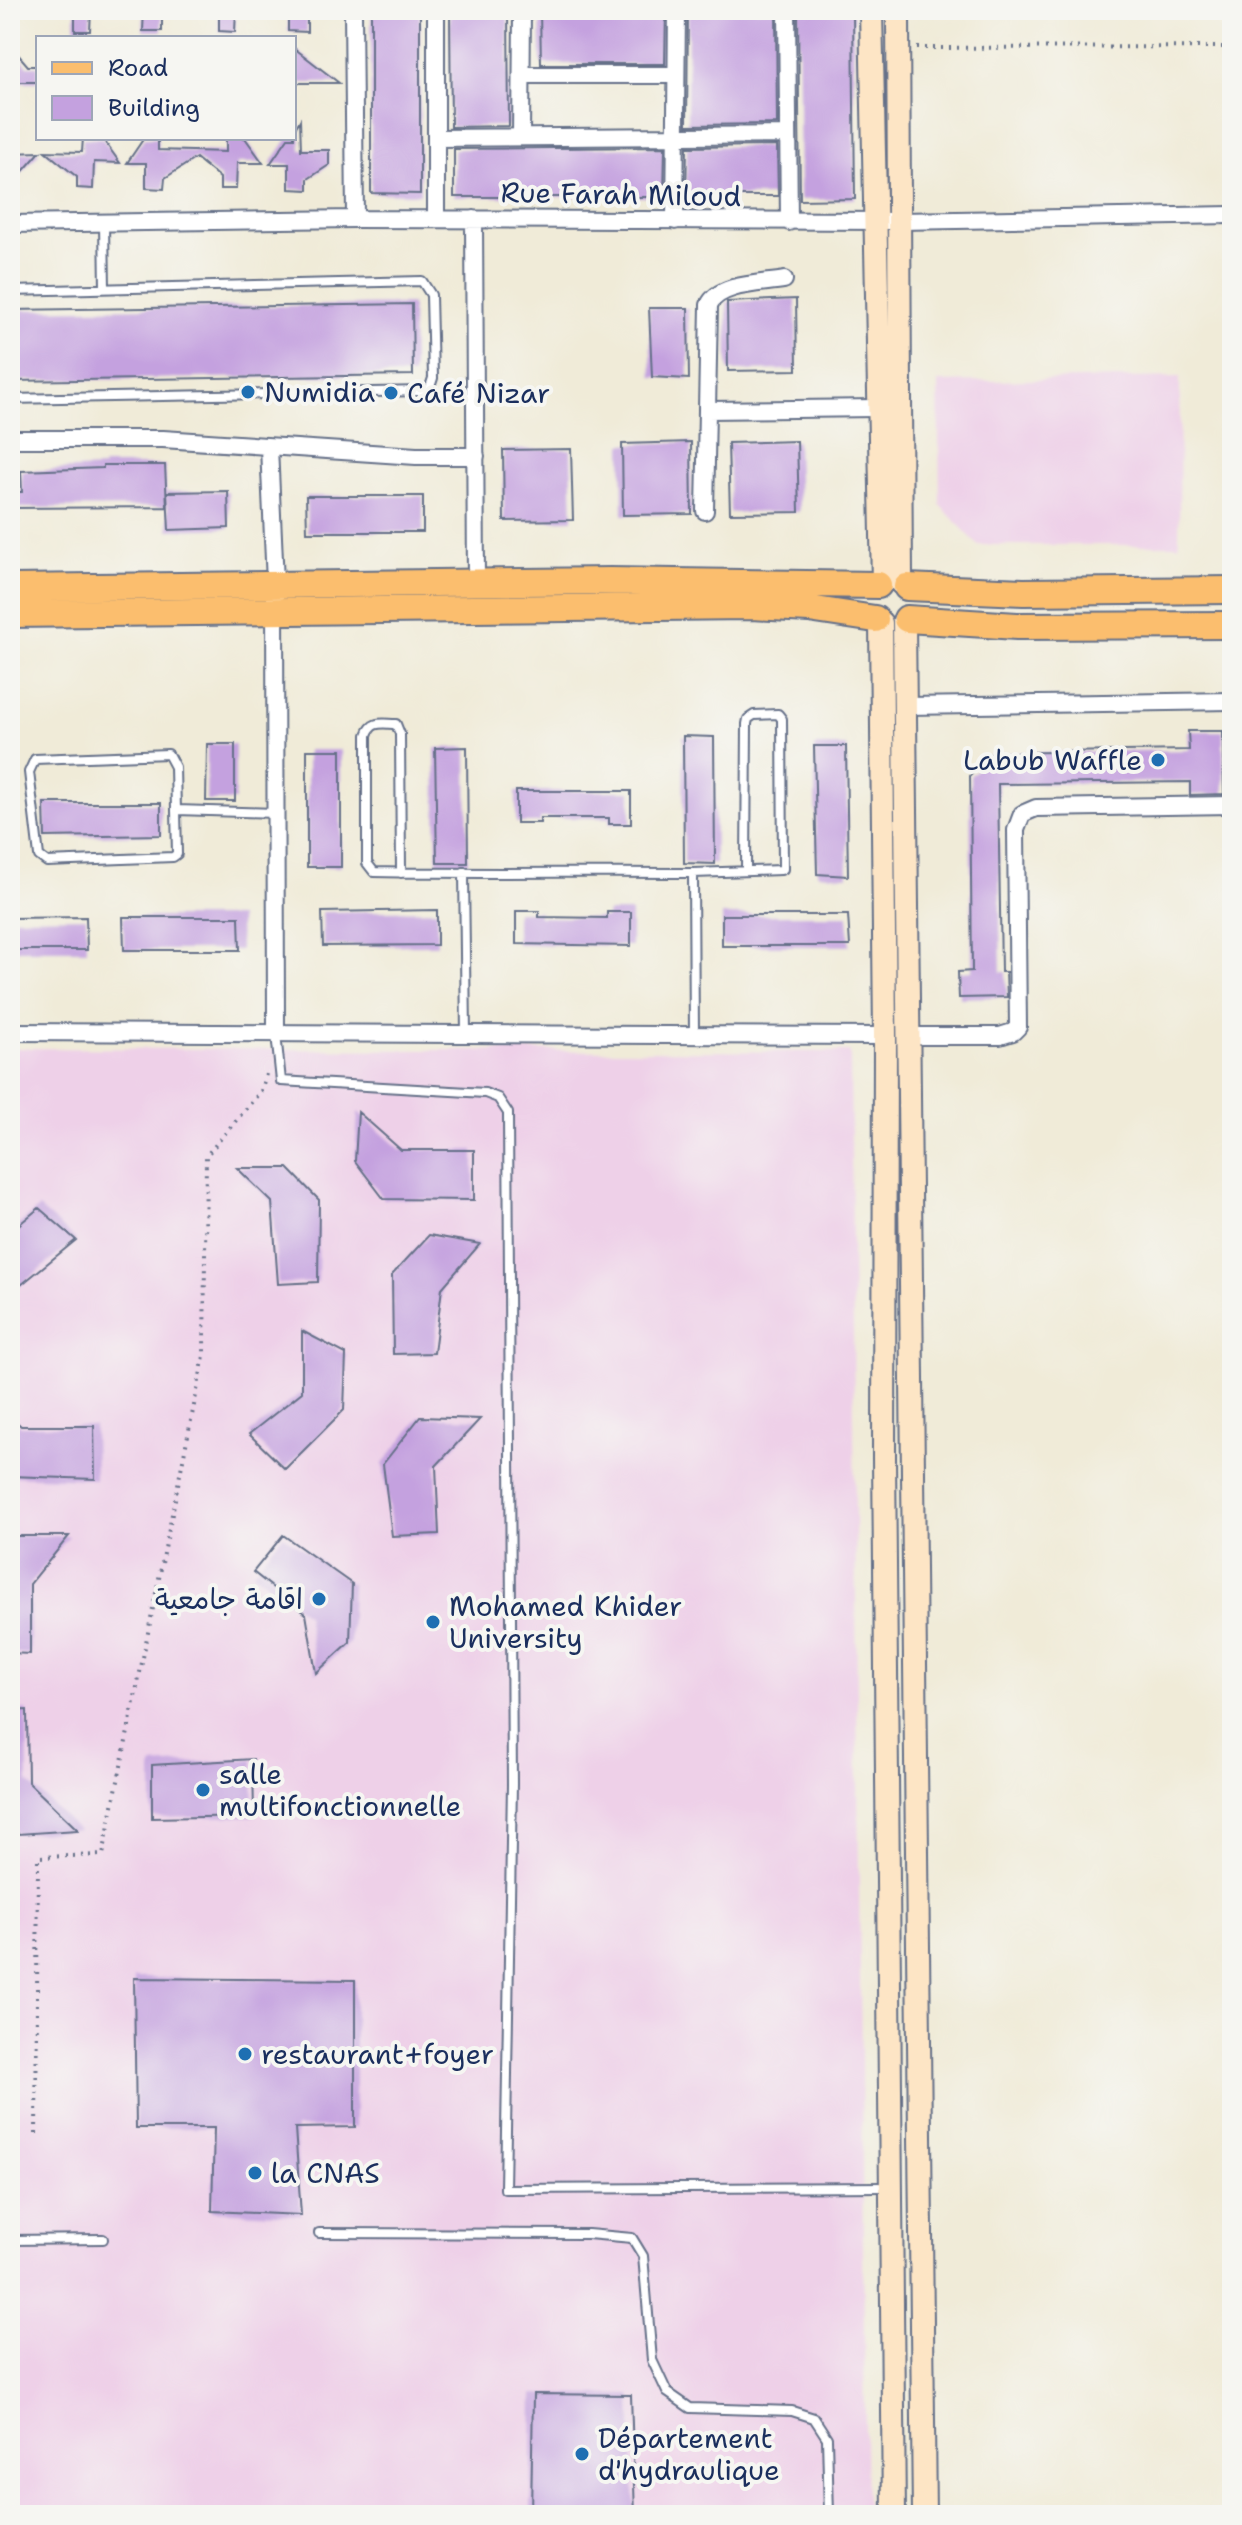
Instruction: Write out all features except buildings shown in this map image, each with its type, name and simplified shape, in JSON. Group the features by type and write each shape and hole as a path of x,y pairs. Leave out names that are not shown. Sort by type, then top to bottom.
{"main road":[{"path":"871,10 877,408 892,584"},
{"path":"892,584 900,221 898,10"},
{"path":"10,588 610,581 892,584 1023,592 1232,590"},
{"path":"892,584 869,600 871,614 892,621"},
{"path":"892,584 912,592 914,607 892,621"},
{"path":"10,614 751,606 809,609 892,621 1017,626 1232,625"},
{"path":"892,621 906,706 924,2515"},
{"path":"892,621 885,1036 884,1458 894,2515"}],"street":[{"path":"353,10 355,219"},
{"path":"436,10 436,219"},
{"path":"521,137 522,10"},
{"path":"675,221 677,10"},
{"path":"787,10 789,222"},
{"path":"522,75 676,75"},
{"path":"436,138 788,135"},
{"name":"Rue Farah Miloud","path":"10,224 355,219 789,222 1232,215"},
{"path":"474,219 476,583"},
{"path":"705,511 711,299 726,290 784,280"},
{"path":"707,410 877,408"},
{"path":"10,439 163,439 416,456 476,456"},
{"path":"269,447 275,583 276,1033"},
{"path":"906,706 1232,701"},
{"path":"909,1036 1000,1036 1018,1027 1016,830 1022,814 1036,808 1232,805"},
{"path":"10,1032 885,1036"}],"lane":[{"path":"104,224 105,288"},
{"path":"10,291 422,281 431,295 432,386 423,391 10,399"},
{"path":"401,873 400,734 396,724 374,724 367,735 367,863 374,872 401,873 693,873 746,871 783,869 782,719 778,714 754,715 748,719 746,871"},
{"path":"168,754 175,767 177,810 179,848 173,857 47,862 37,850 31,764 43,757 168,754"},
{"path":"177,810 276,813"},
{"path":"464,872 466,1034"},
{"path":"693,873 694,1036"},
{"path":"276,1033 281,1081 485,1093 498,1098 508,1113 512,1784 505,2189 893,2187"},
{"path":"319,2233 588,2234 632,2238 643,2256 652,2360 667,2392 690,2408 792,2411 814,2418 827,2438 829,2515"},
{"path":"10,2240 103,2239"}],"path":[{"path":"898,48 1232,47"},
{"path":"36,2134 38,1857 103,1855 204,1356 206,1156 261,1091 276,1033"}],"shaded area":[{"path":"1180,377 1179,545 978,545 940,505 938,382"},
{"name":"Mohamed Khider University","path":"10,1048 850,1052 866,2515 10,2515"}],"place":[{"name":"Numidia","path":"248,392"},
{"name":"Café Nizar","path":"391,393"},
{"name":"Labub Waffle","path":"1158,760"},
{"name":"اقامة جامعية","path":"319,1599"},
{"name":"Mohamed Khider University","path":"433,1622"},
{"name":"salle multifonctionnelle","path":"203,1790"},
{"name":"restaurant+foyer","path":"245,2054"},
{"name":"la CNAS","path":"255,2173"},
{"name":"Département d'hydraulique","path":"582,2454"}]}
